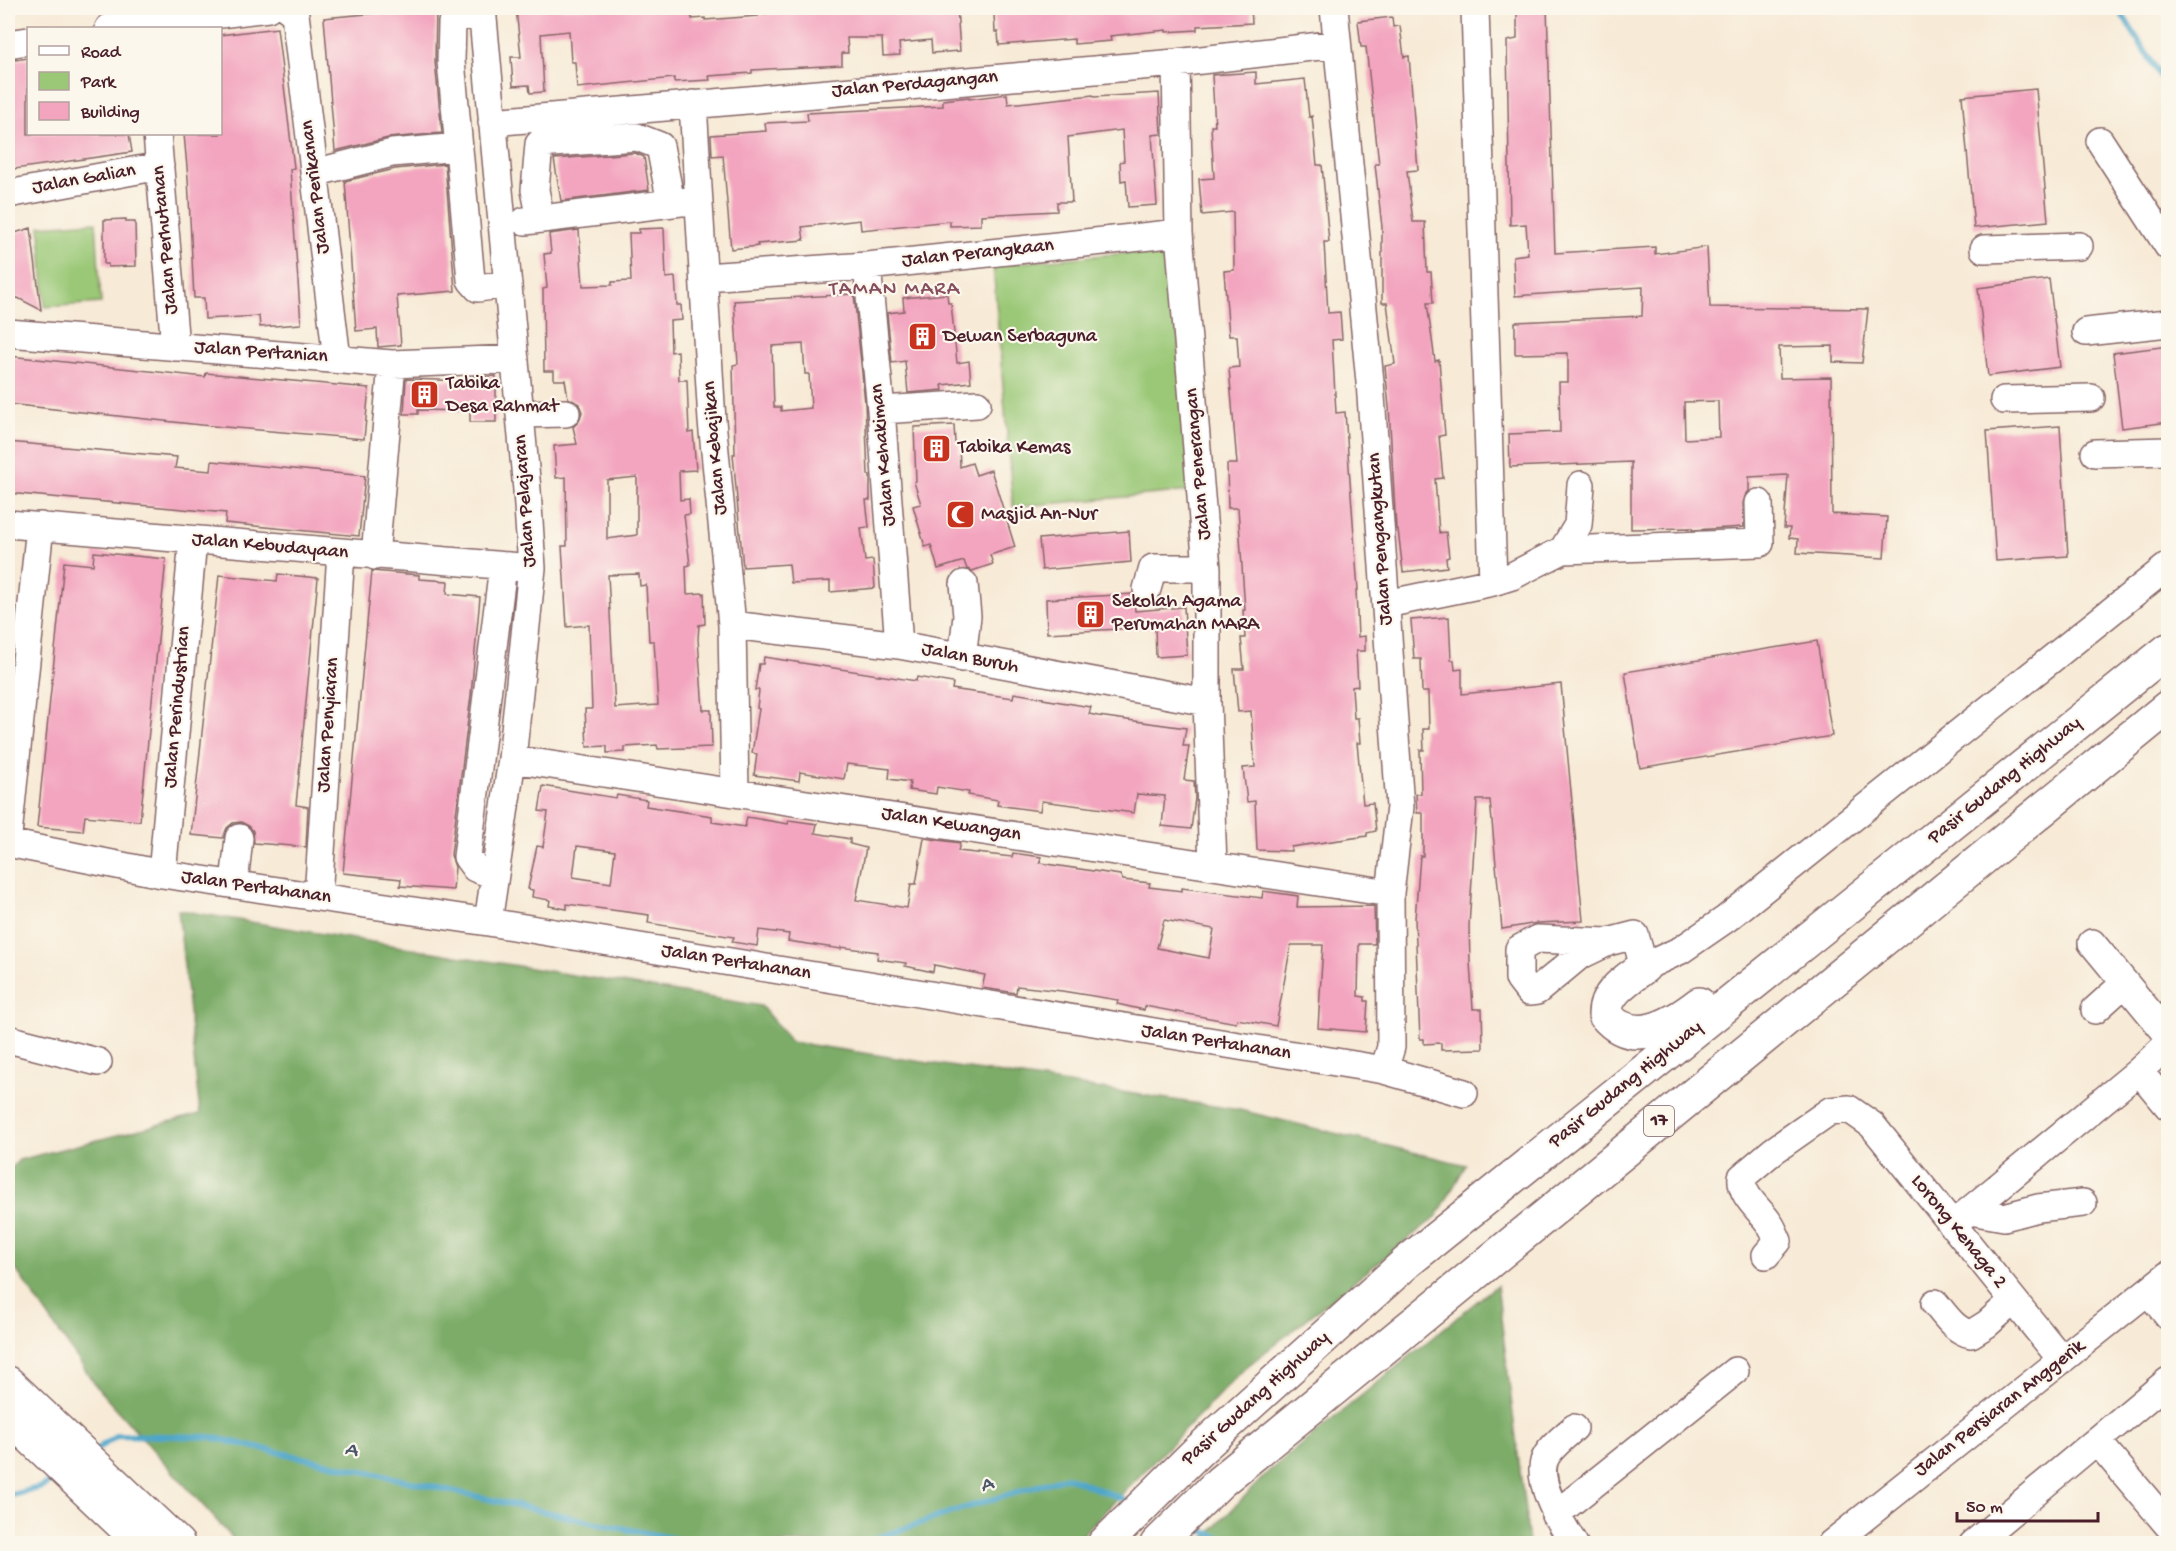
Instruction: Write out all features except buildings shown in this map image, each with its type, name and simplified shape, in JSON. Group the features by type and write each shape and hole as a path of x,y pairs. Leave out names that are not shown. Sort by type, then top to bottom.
{"main road":[{"name":"Pasir Gudang Highway","path":"1104,1544 1197,1452 1407,1262 2169,650"},
{"name":"Pasir Gudang Highway","path":"1157,1544 1220,1482 1708,1081 2169,707"},
{"path":"1644,967 1618,987 1605,1003 1605,1015 1613,1024 1624,1030 1640,1032 1657,1029 1680,1019 1753,963 1799,946"},
{"path":"8,1383 178,1544"},
{"path":"8,1416 143,1544"}],"street":[{"path":"128,27 268,8"},
{"name":"Jalan Pengangkutan","path":"1334,8 1370,382 1400,807 1390,893 1391,1047 1384,1070"},
{"path":"1475,8 1493,582"},
{"name":"Jalan Perikanan","path":"291,11 337,359"},
{"path":"482,12 462,15 452,23 451,61 471,280 478,288 508,284"},
{"name":"Jalan Pelajaran","path":"482,12 520,414 532,568 512,759 488,922"},
{"path":"8,44 27,40"},
{"name":"Jalan Perdagangan","path":"492,122 1176,63 1337,44"},
{"name":"Jalan Penerangan","path":"1176,63 1179,233 1207,568 1207,702 1213,865"},
{"name":"Jalan Kebajikan","path":"693,104 712,421 732,625 735,792"},
{"name":"Jalan Perhutanan","path":"157,135 175,346"},
{"path":"541,219 535,190 539,144 637,137 660,146 670,203"},
{"path":"2100,141 2169,246"},
{"path":"314,173 392,153 459,147"},
{"name":"Jalan Galian","path":"8,194 160,166"},
{"path":"502,224 699,200"},
{"name":"Jalan Perangkaan","path":"704,277 867,266 1179,233"},
{"path":"1984,249 2079,246"},
{"name":"Jalan Kehakiman","path":"867,266 881,410 899,645"},
{"path":"2086,333 2169,323"},
{"name":"Jalan Pertanian","path":"8,333 392,364 515,359"},
{"path":"375,556 392,364"},
{"path":"2004,400 2091,398"},
{"path":"881,410 977,404"},
{"path":"520,414 567,413"},
{"path":"2095,453 2169,451"},
{"path":"1563,550 1578,525 1581,485"},
{"path":"1386,604 1493,582 1512,576 1563,550 1760,543 1759,503"},
{"name":"Jalan Kebudayaan","path":"8,524 532,568"},
{"path":"8,835 15,681 40,526"},
{"name":"Jalan Perindustrian","path":"162,874 193,540"},
{"name":"Jalan Penyiaran","path":"318,897 341,553"},
{"path":"494,874 475,868 467,857 503,566"},
{"path":"1608,942 1635,934 1644,967 1681,950 1726,919 2169,566"},
{"path":"1147,589 1153,568 1207,568"},
{"path":"962,658 967,616 964,584"},
{"name":"Jalan Buruh","path":"732,625 899,645 1207,702"},
{"name":"Jalan Kewangan","path":"512,759 1390,893"},
{"path":"234,884 239,838"},
{"name":"Jalan Pertahanan","path":"8,843 162,874 488,922 1384,1070 1464,1093"},
{"path":"2092,943 2169,1035"},
{"path":"2095,1010 2125,983"},
{"path":"8,1039 98,1062"},
{"path":"1961,1218 2169,1044"},
{"path":"2139,1071 2169,1106"},
{"name":"Lorong Kenaga 2","path":"1766,1255 1778,1241 1771,1225 1744,1191 1741,1184 1742,1177 1773,1151 1830,1111 1849,1109 1872,1125 1961,1218 2013,1301 2062,1360"},
{"path":"1961,1218 2004,1217 2038,1208 2083,1203"},
{"path":"2158,1283 2169,1316"},
{"name":"Jalan Persiaran Anggerik","path":"1831,1544 2158,1283"},
{"path":"1935,1303 1956,1328 1971,1334 1987,1324 2013,1301"},
{"path":"1556,1515 1735,1371"},
{"path":"1973,1544 2169,1381"},
{"path":"1574,1428 1546,1456 1542,1470 1556,1515 1574,1544"},
{"path":"2097,1442 2169,1525"}],"green space":[{"path":"96,222 101,303 45,307 40,226"},
{"path":"1171,249 1191,491 1013,507 993,265"},
{"path":"178,910 761,1006 791,1042 1240,1110 1466,1165 1437,1216 1245,1368 1074,1543 237,1543 99,1390 8,1258 8,1172 19,1160 200,1114"},
{"path":"1497,1285 1529,1543 1200,1543 1269,1471"}],"waterway":[{"path":"2118,8 2168,88"},
{"name":"A","path":"93,1452 118,1435 210,1437 700,1544"},
{"name":"A","path":"8,1496 42,1487 58,1476"},
{"name":"A","path":"860,1544 961,1509 1067,1477 1123,1499"},
{"name":"A","path":"1191,1526 1235,1544"}],"place":[{"name":"Dewan Serbaguna","path":"922,337"},
{"name":"Tabika Desa Rahmat","path":"425,395"},
{"name":"Tabika Kemas","path":"937,448"},
{"name":"Masjid An-Nur","path":"960,515"},
{"name":"Sekolah Agama Perumahan MARA","path":"1091,614"}],"district":[{"name":"TAMAN MARA","path":"895,290"}]}
